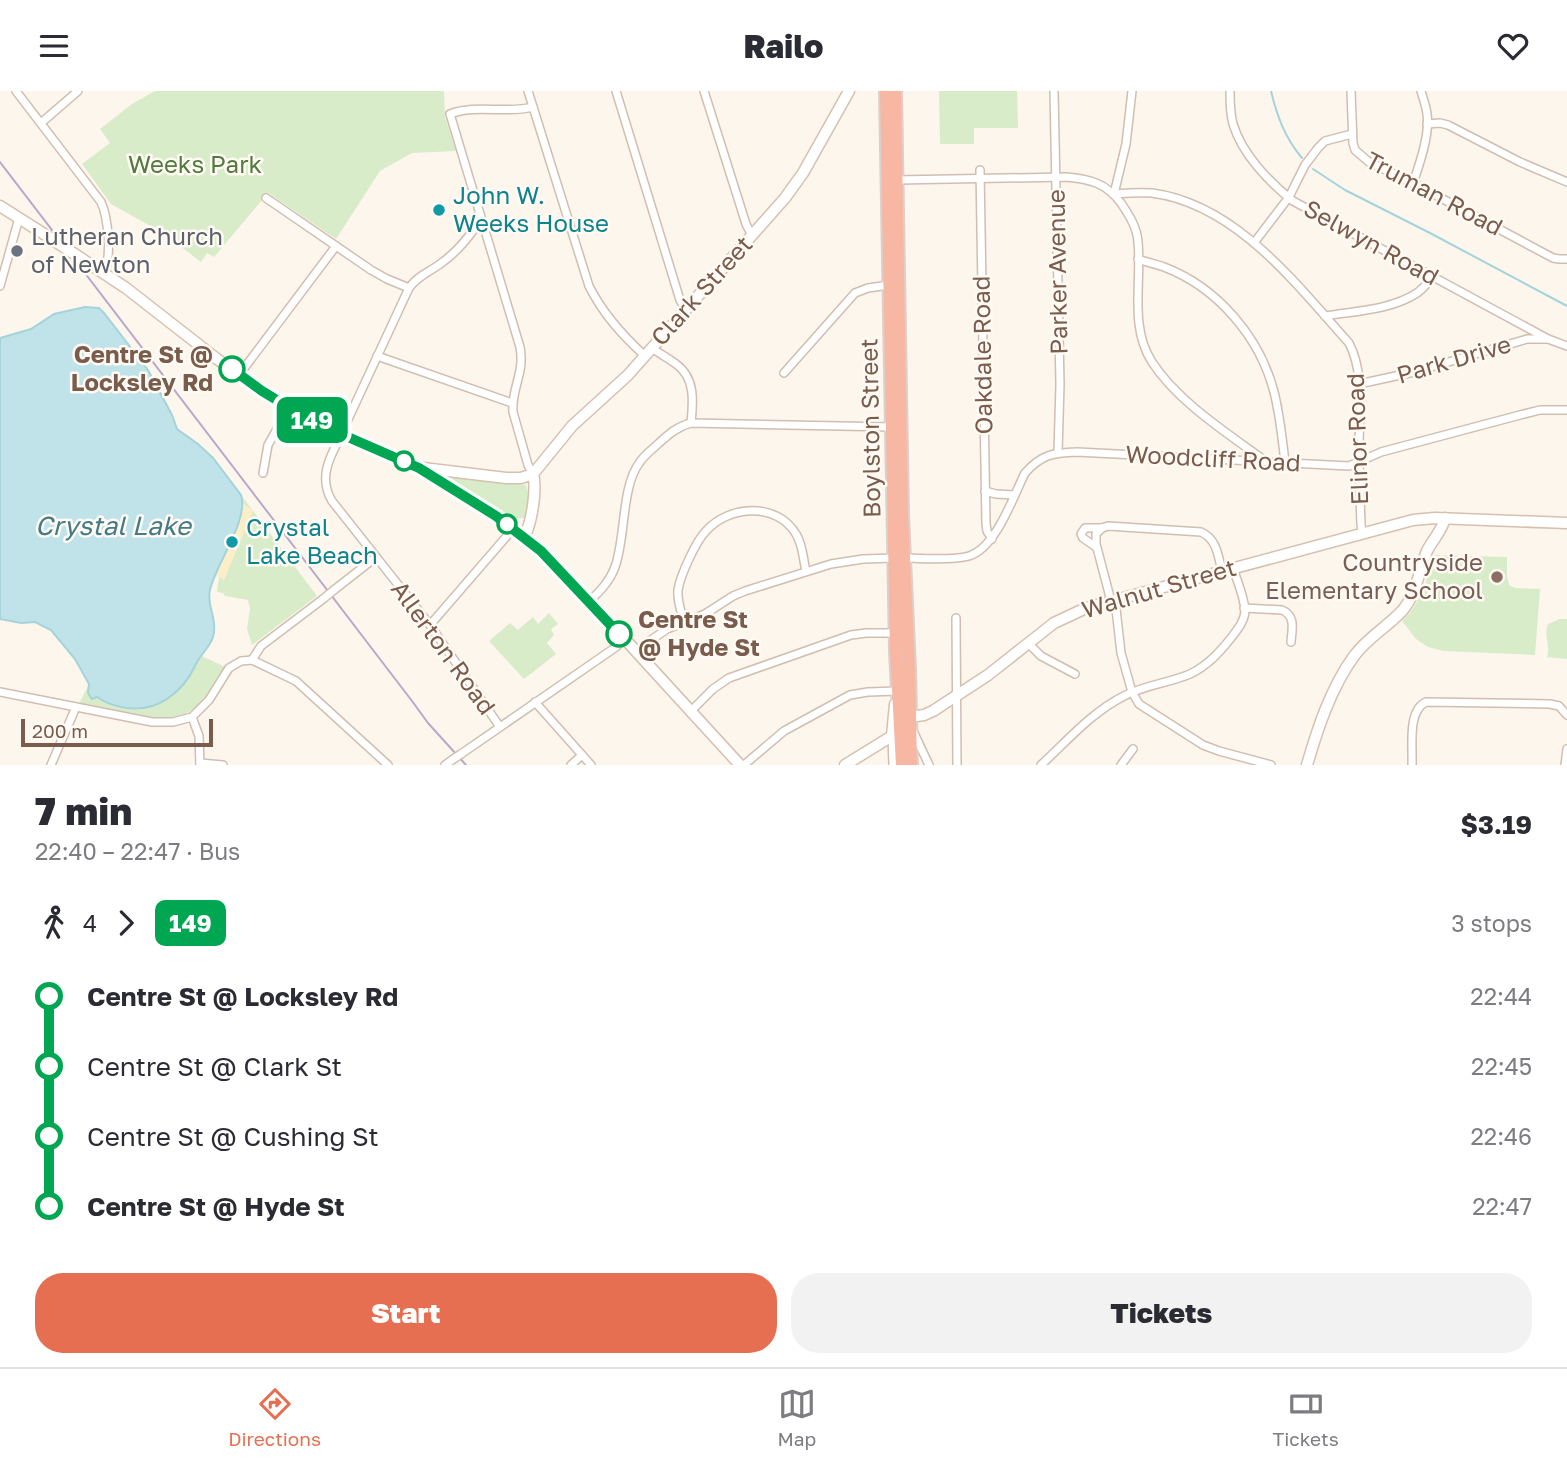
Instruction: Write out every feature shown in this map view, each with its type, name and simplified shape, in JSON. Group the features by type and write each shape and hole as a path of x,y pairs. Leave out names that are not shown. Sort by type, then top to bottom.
{"highway":[{"name":"Boylston Street","path":"893,93 897,180 899,558 895,633 902,765"},
{"name":"Boylston Street","path":"893,93 889,285 892,427 911,765"}],"main road":[{"name":"Clark Street","path":"533,474 572,426 648,352 785,198 799,180 849,91"},
{"path":"0,206 104,272 239,375 289,408 419,468 524,537 590,601 690,712 742,765"},
{"path":"419,468 506,478 521,478 533,474 535,485 532,513 524,537"},
{"path":"1307,765 1324,712 1344,671 1361,647 1408,603 1440,518"},
{"name":"Walnut Street","path":"910,721 928,713 988,675 1054,623 1086,608 1406,521 1440,518 1567,523"},
{"path":"845,765 892,736 897,691"}],"street":[{"path":"16,91 103,206 108,255 104,272"},
{"path":"41,123 78,91"},
{"path":"528,91 589,286 617,330 648,352 676,364 686,374 693,397 691,423"},
{"path":"616,91 680,300 686,310"},
{"path":"704,91 752,236"},
{"name":"Parker Avenue","path":"1055,91 1060,384 1058,453"},
{"path":"1114,194 1126,144 1132,91"},
{"name":"Selwyn Road","path":"1230,91 1232,123 1242,144 1289,197 1548,339 1567,346"},
{"name":"Truman Road","path":"1351,91 1353,143 1360,155 1553,258 1567,259"},
{"path":"1413,183 1427,124 1421,91"},
{"path":"533,107 463,110 450,114 521,352 521,373 512,403 528,465 533,474"},
{"path":"1427,124 1448,125 1520,162 1567,181"},
{"path":"1254,243 1289,197 1305,165 1318,148 1325,141 1352,134"},
{"path":"897,180 980,174 1084,178 1098,183 1114,194 1130,215 1138,241 1140,332 1152,362 1168,382 1208,419 1264,461"},
{"name":"Oakdale Road","path":"980,174 986,528 992,539"},
{"name":"Elinor Road","path":"1114,194 1151,193 1189,204 1223,220 1286,271 1349,343 1359,383 1359,462 1363,533"},
{"path":"266,198 382,276 409,288"},
{"path":"0,286 19,218"},
{"name":"Allerton Road","path":"482,222 449,257 418,277 409,288 341,434 326,469 325,478 332,501 430,625 500,727"},
{"path":"239,375 336,246"},
{"path":"1138,259 1165,267 1191,280 1212,295 1246,332 1258,352 1274,391 1285,462"},
{"path":"1325,316 1398,302 1416,293 1433,277"},
{"path":"784,373 855,293 889,285"},
{"name":"Park Drive","path":"1359,383 1414,372 1527,339 1548,339"},
{"path":"377,356 512,403"},
{"path":"264,473 268,445 289,408"},
{"name":"Woodcliff Road","path":"992,539 1025,473 1041,459 1058,453 1349,466 1381,452 1520,415 1540,410 1567,409"},
{"path":"590,601 607,583 616,566 629,486 635,468 680,426 691,423 892,427"},
{"path":"985,491 1014,495"},
{"path":"684,622 678,596 682,576 704,533 716,522 730,515 757,511 785,520 800,541 806,571"},
{"path":"1041,765 1110,704 1132,692 1188,675 1206,665 1223,648 1244,617 1244,608 1228,570 1206,533 1087,527 1082,531 1083,538 1096,547"},
{"path":"1102,528 1096,537 1096,547 1113,600 1120,646 1132,692 1142,707 1203,745 1271,765"},
{"path":"430,625 513,529"},
{"path":"636,653 662,632 705,614 739,593 806,571 855,560 968,556 981,550 992,539"},
{"path":"252,660 261,646 376,557"},
{"path":"1244,608 1282,610 1287,613 1292,620 1291,642"},
{"path":"956,618 957,765"},
{"path":"690,712 718,685 740,673 851,635 895,633"},
{"path":"448,763 624,639"},
{"path":"1027,643 1041,656 1075,674"},
{"path":"0,692 152,722 173,722 192,717 209,700 229,668 241,661 252,660 296,681 388,765"},
{"path":"742,765 784,731 850,695 897,691"},
{"path":"536,702 591,765"},
{"path":"1412,765 1414,717 1419,706 1426,702 1550,703 1559,706 1567,715"},
{"path":"51,765 76,708"},
{"path":"192,717 199,736 200,764 223,765"},
{"path":"910,721 929,765"},
{"path":"892,736 893,765"},
{"path":"1121,765 1133,749"},
{"path":"1565,765 1567,749"},
{"path":"571,765 582,755"}],"green space":[{"name":"Weeks Park","path":"155,91 444,91 445,117 456,151 412,153 380,171 336,239 268,193 214,257 207,253 201,262 163,233 111,204 82,164 110,143 100,129 132,104"},
{"path":"939,91 1017,91 1018,128 974,128 974,144 940,144"},
{"path":"452,477 526,485 528,502 524,518 512,519 453,481"},
{"path":"241,495 317,596 252,645 247,629 250,609 248,600 217,592 219,575 242,511"},
{"path":"1435,555 1507,557 1507,578 1510,586 1540,589 1535,655 1444,651 1428,647 1416,639 1402,621 1418,599"},
{"path":"549,613 558,624 551,629 554,635 547,643 556,654 524,679 489,641 510,623 518,630 533,617 538,624"},
{"path":"1567,619 1567,659 1547,657 1548,624"},
{"path":"202,656 225,667 201,703 184,714 171,717 139,717 79,704 89,684 88,692 92,699 97,697 129,710 149,708 188,679"}],"sand":[{"name":"Crystal Lake Beach","path":"238,499 253,511 224,580 212,572"}],"water":[{"name":"Crystal Lake","path":"85,307 99,308 104,313 148,370 177,429 213,458 241,495 240,517 210,590 209,601 214,624 212,641 176,692 156,705 145,708 121,707 97,697 92,699 88,693 89,684 75,659 51,630 35,622 21,623 0,619 0,338 31,329 54,314"}],"waterway":[{"path":"1271,91 1282,126 1302,158"},
{"path":"1313,169 1345,190 1567,306"}],"tram line":[{"path":"0,162 428,723 466,765"}],"bus line":[{"name":"149","path":"232,369 295,411 429,473 496,516 541,551 619,634"}],"place":[{"name":"John W. Weeks House","path":"439,210"},
{"name":"Lutheran Church of Newton","path":"17,251"},
{"name":"Centre St @ Locksley Rd","path":"232,369"},
{"name":"Crystal Lake Beach","path":"232,542"},
{"name":"Countryside Elementary School","path":"1497,577"},
{"name":"Centre St @ Hyde St","path":"619,634"}]}
